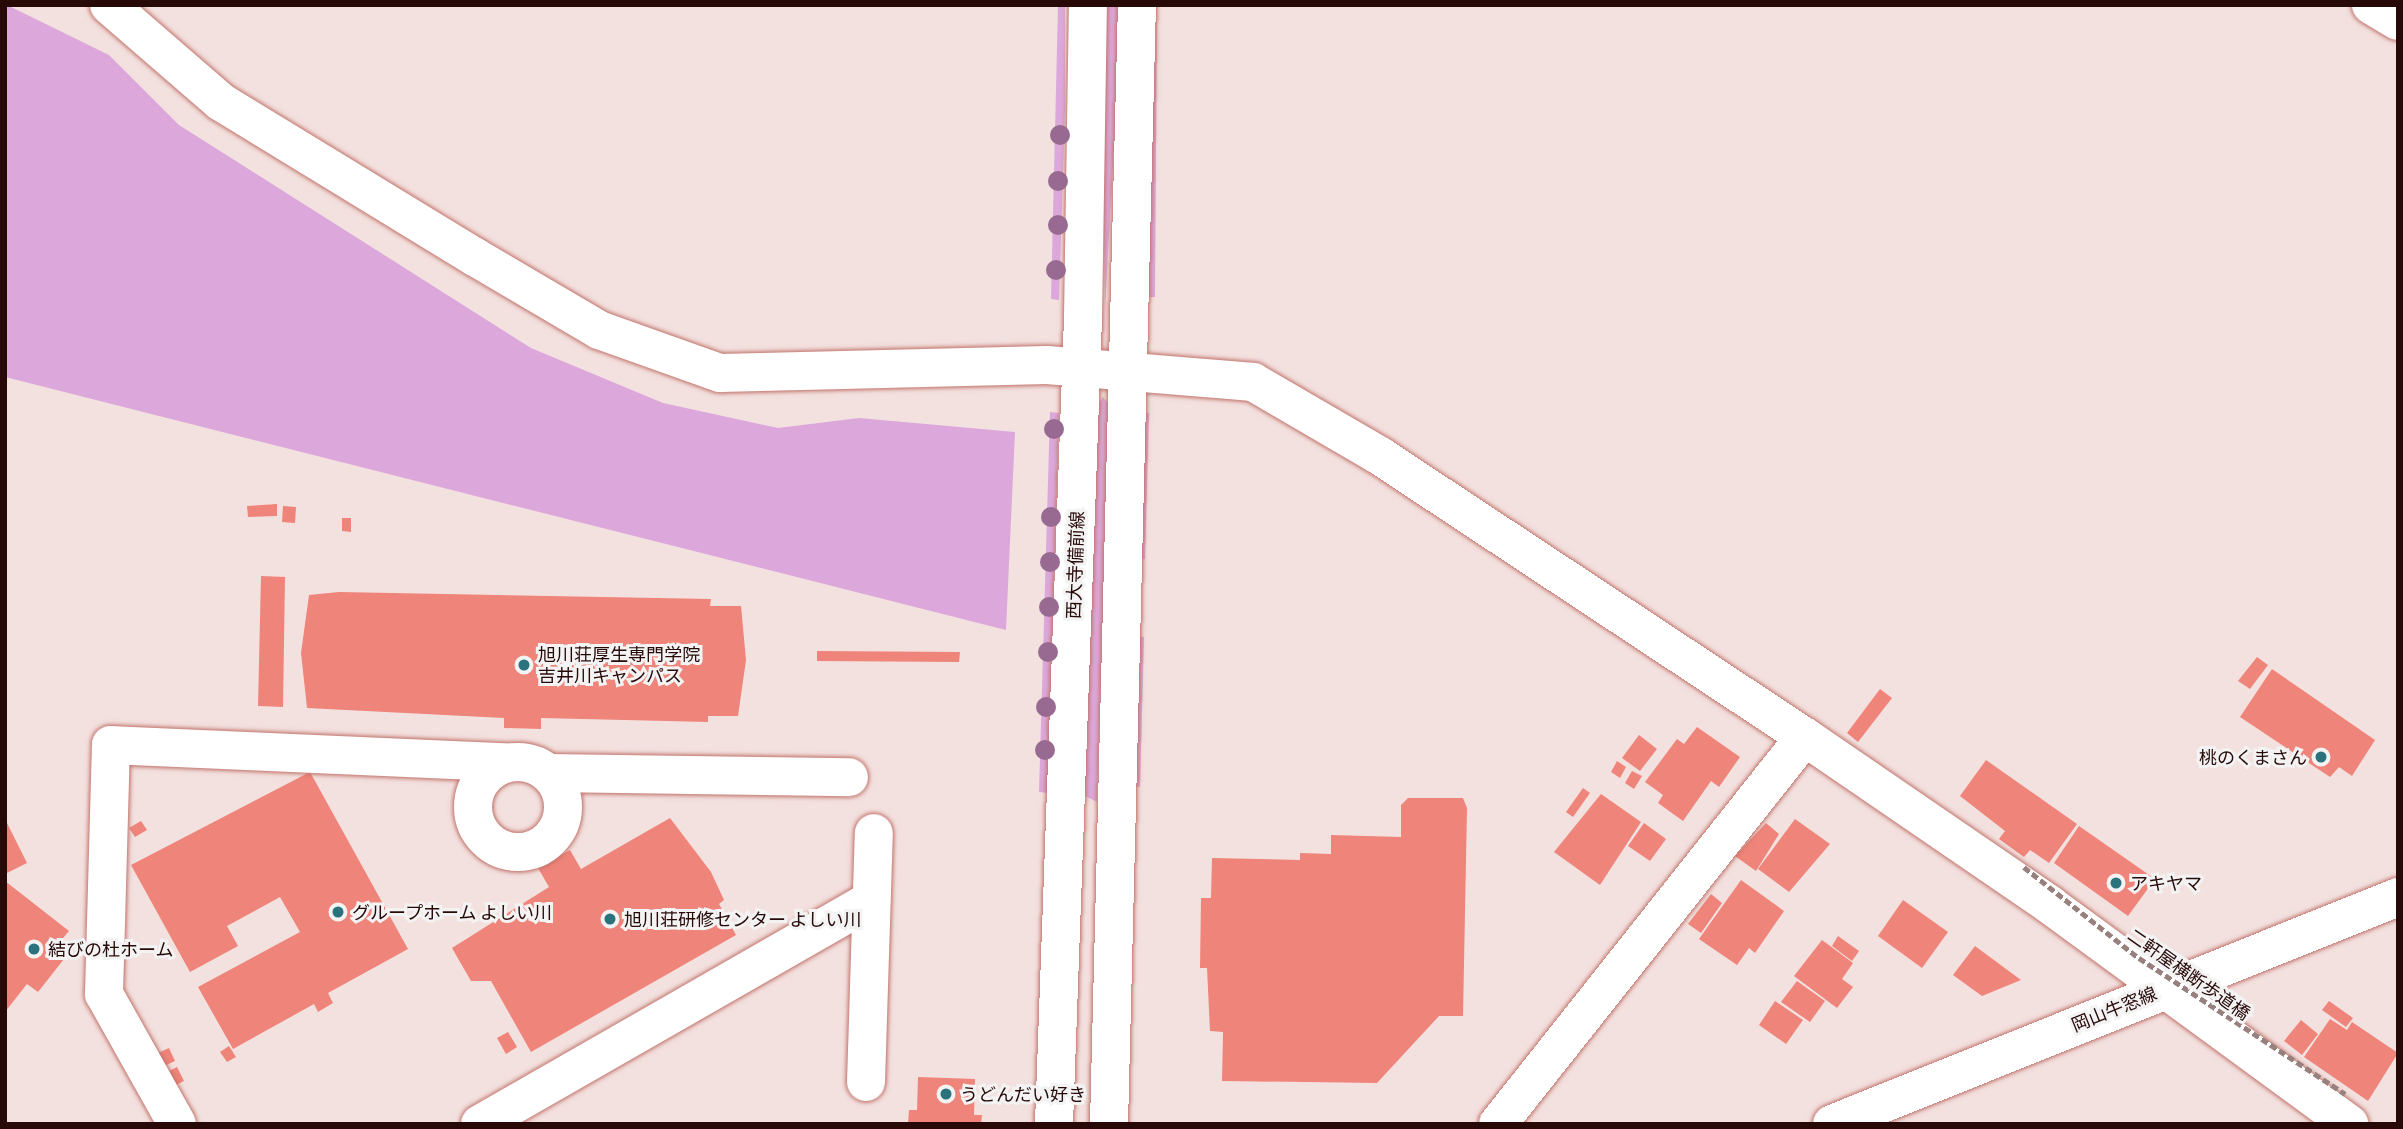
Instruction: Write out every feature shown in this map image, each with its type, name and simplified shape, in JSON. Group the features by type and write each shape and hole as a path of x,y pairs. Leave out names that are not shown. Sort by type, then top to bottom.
{"street":[{"path":"109,5 221,102 599,330 720,373 1081,367 1253,382 1380,456 1804,737 2164,988 2347,1109"},
{"name":"西大寺備前線","path":"1054,1124 1081,367 1088,5"},
{"path":"1109,1124 1125,371 1137,5"},
{"path":"2371,5 2398,21"},
{"path":"1498,1124 1804,737"},
{"path":"177,1124 104,994 111,745 508,762 550,773 849,778"},
{"path":"508,762 483,778 473,805 482,833 506,851 536,849 558,829 563,799 550,773"},
{"path":"866,1082 874,832"},
{"name":"岡山牛窓線","path":"1832,1124 2164,988 2398,897"},
{"path":"480,1124 871,900"}],"path":[{"name":"二軒屋横断歩道橋","path":"2024,867 2149,966 2347,1109"}],"shaded area":[{"path":"7,5 109,55 179,125 531,348 663,403 778,428 859,418 1015,432 1006,630 5,377"},
{"path":"1058,5 1065,5 1065,109 1059,300 1051,299"},
{"path":"1102,5 1122,5 1105,307 1101,35"},
{"path":"1157,5 1155,297 1146,297"},
{"path":"1103,397 1110,406 1097,802 1083,795 1095,408"},
{"path":"1050,412 1059,413 1048,793 1039,792"},
{"path":"1142,413 1149,413 1145,559 1137,559"},
{"path":"1136,636 1144,637 1140,787 1132,787"}],"building":[{"path":"277,504 277,516 248,517 247,506"},
{"path":"283,506 296,507 295,523 282,522"},
{"path":"342,518 351,518 351,532 342,531"},
{"path":"261,576 285,577 283,707 258,706"},
{"name":"旭川荘厚生専門学院 吉井川キャンパス","path":"339,592 711,599 710,606 741,606 746,660 738,716 708,716 708,722 541,718 541,729 504,728 504,718 307,708 301,653 309,595"},
{"path":"817,651 960,652 959,662 817,661"},
{"path":"2257,657 2268,665 2250,689 2238,681"},
{"path":"2272,669 2375,740 2352,776 2339,767 2330,777 2240,717"},
{"path":"1880,689 1892,698 1858,742 1847,733"},
{"path":"1697,727 1740,757 1719,787 1711,781 1683,821 1658,803 1663,795 1645,782 1677,739 1684,744"},
{"path":"1639,735 1657,749 1640,771 1622,758"},
{"path":"1986,760 2077,824 2049,863 2030,850 2024,857 1999,839 2005,831 1960,796"},
{"path":"1617,761 1626,767 1620,778 1611,772"},
{"path":"1632,771 1642,776 1634,789 1625,783"},
{"name":"グループホーム よしい川","path":"310,772 408,949 328,993 333,1003 318,1012 314,1004 233,1049 198,987 300,932 280,897 227,926 238,946 190,972 131,865"},
{"path":"1583,788 1590,793 1573,817 1566,812"},
{"path":"1601,794 1641,822 1600,885 1554,852"},
{"path":"1408,798 1463,798 1467,808 1463,1016 1439,1016 1377,1083 1222,1081 1223,1032 1210,1031 1207,968 1200,968 1201,898 1211,898 1212,858 1300,860 1300,853 1331,854 1331,835 1401,837 1401,805"},
{"name":"旭川荘研修センター よしい川","path":"670,818 711,872 724,900 719,904 736,935 531,1052 491,981 471,981 452,948 549,887 538,868 570,850 581,869"},
{"path":"5,819 27,863 5,874"},
{"path":"1795,819 1830,844 1789,892 1758,869"},
{"path":"141,821 147,830 135,837 129,828"},
{"path":"1644,823 1666,839 1650,861 1628,846"},
{"path":"1766,823 1779,834 1756,871 1735,856"},
{"path":"2079,826 2155,879 2128,916 2054,863"},
{"path":"1741,880 1784,911 1755,953 1749,948 1737,965 1699,939"},
{"name":"結びの杜ホーム","path":"5,881 69,931 57,945 68,954 38,992 27,984 5,1012"},
{"path":"1711,894 1722,903 1701,933 1688,924"},
{"path":"1903,900 1948,932 1922,968 1878,936"},
{"path":"1838,936 1859,951 1852,961 1832,946"},
{"path":"1822,940 1853,963 1842,979 1853,987 1837,1008 1794,976"},
{"path":"1975,946 2021,980 1982,996 1953,975"},
{"path":"1797,981 1825,1001 1810,1022 1781,1002"},
{"path":"1775,1001 1803,1020 1786,1044 1759,1025"},
{"path":"2329,1001 2353,1018 2346,1027 2322,1010"},
{"path":"2330,1019 2347,1030 2352,1022 2398,1053 2368,1101 2304,1057"},
{"path":"2301,1020 2318,1034 2302,1055 2284,1041"},
{"path":"508,1032 517,1047 506,1054 497,1038"},
{"path":"229,1046 236,1057 227,1062 220,1052"},
{"path":"169,1048 175,1061 162,1067 156,1054"},
{"path":"177,1067 184,1081 174,1086 167,1072"},
{"name":"うどんだい好き","path":"918,1077 975,1079 974,1115 982,1115 981,1124 908,1124 909,1110 917,1110"}],"place":[{"name":"旭川荘厚生専門学院 吉井川キャンパス","path":"524,665"},
{"name":"桃のくまさん","path":"2321,757"},
{"name":"アキヤマ","path":"2116,883"},
{"name":"グループホーム よしい川","path":"338,912"},
{"name":"旭川荘研修センター よしい川","path":"610,919"},
{"name":"結びの杜ホーム","path":"34,949"},
{"name":"うどんだい好き","path":"946,1094"}]}
